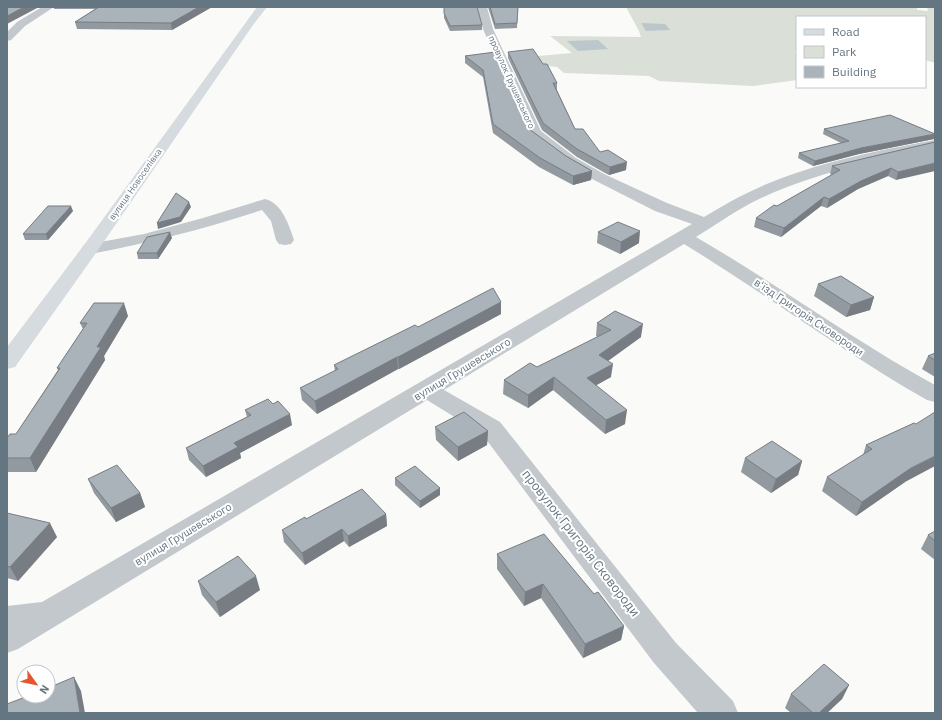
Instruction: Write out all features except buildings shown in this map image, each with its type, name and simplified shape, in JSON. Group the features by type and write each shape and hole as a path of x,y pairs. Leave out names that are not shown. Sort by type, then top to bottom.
{"main road":[{"name":"вулиця Новоселівка","path":"7,362 90,248 249,23 262,7"}],"street":[{"path":"7,38 12,30 49,7"},
{"name":"провулок Грушевського","path":"482,7 488,29 535,133 571,161 599,177 661,207 705,223"},
{"name":"вулиця Грушевського","path":"7,639 745,200 800,177 868,157 935,144"},
{"path":"90,248 145,239 208,222 265,204 279,220 285,240"},
{"name":"в'їзд Григорія Сковороди","path":"684,237 730,264 887,368 935,395"},
{"name":"провулок Григорія Сковороди","path":"427,390 491,428 666,653 721,713"},
{"path":"7,619 48,614"}],"green space":[{"path":"626,7 917,7 917,10 928,11 927,7 935,7 935,63 926,60 926,16 796,16 796,51 794,52 796,53 796,80 753,86 659,81 649,76 564,73 557,67 539,65 538,56 572,53 550,36 641,37"}],"shaded area":[{"path":"641,23 665,24 670,30 646,31"},
{"path":"598,40 608,49 578,51 567,41"}]}
